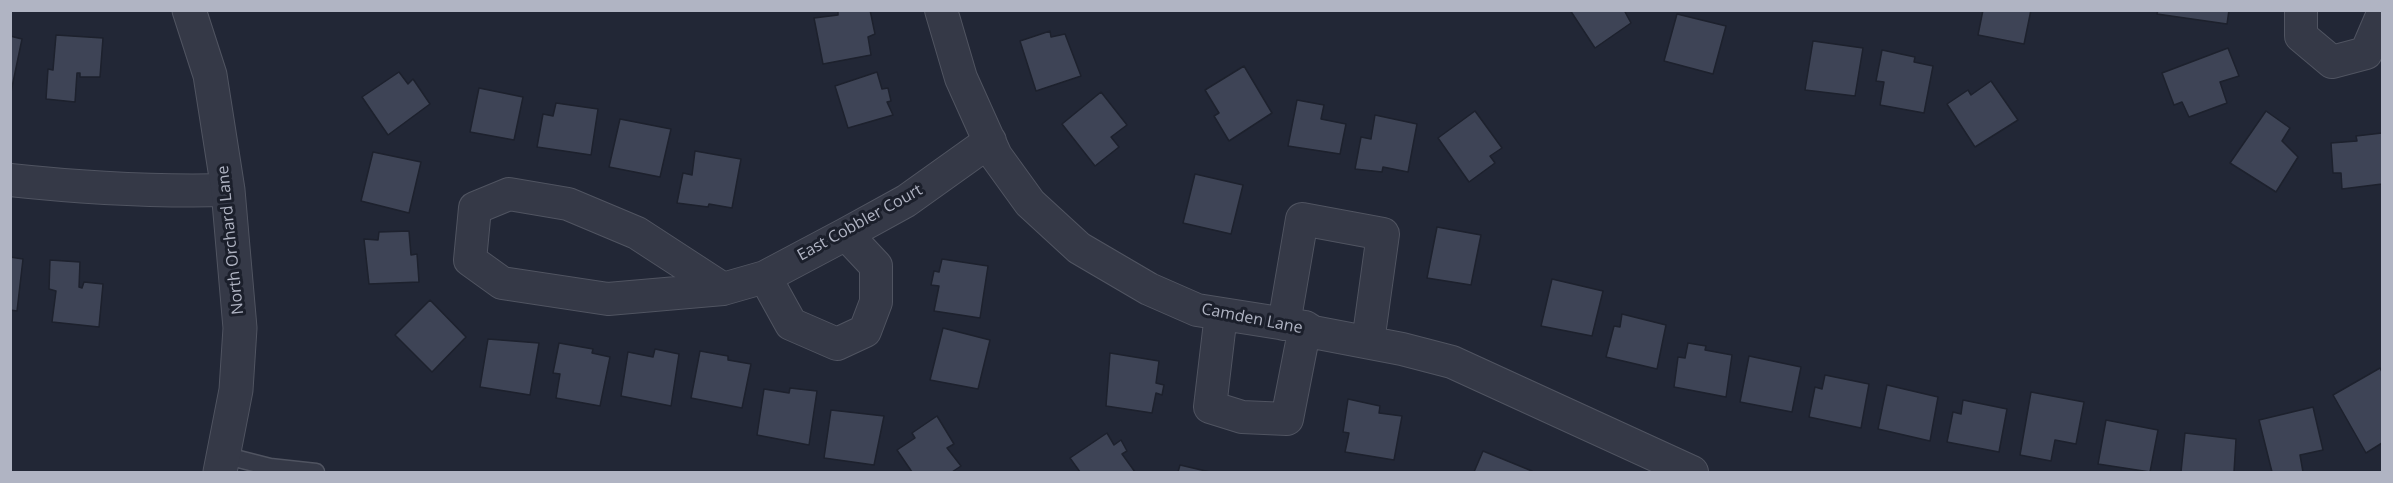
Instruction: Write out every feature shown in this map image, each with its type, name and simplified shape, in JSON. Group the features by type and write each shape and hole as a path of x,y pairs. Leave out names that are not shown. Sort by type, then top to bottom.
{"street":[{"name":"North Orchard Lane","path":"189,10 210,75 228,190 240,328 236,390 221,464"},
{"name":"Camden Lane","path":"941,10 961,78 996,156 1030,203 1078,248 1149,289 1197,310 1294,326 1452,362 1692,472"},
{"path":"2301,10 2301,36 2331,62 2366,53 2380,16"},
{"name":"East Cobbler Court","path":"723,289 637,233 568,204 509,194 475,208 470,260 502,283 608,299 723,289 765,278 906,201 990,141"},
{"path":"10,180 81,188 161,192 228,190"},
{"path":"1221,314 1210,407 1242,417 1287,419 1302,219 1383,234 1368,342"},
{"path":"765,278 791,324 837,344 865,331 876,302 876,266 846,234"}],"lane":[{"path":"221,464 316,472"}],"building":[{"path":"838,10 870,10 875,34 868,37 871,55 823,64 814,18 838,15"},
{"path":"1570,10 1624,10 1631,23 1595,48"},
{"path":"1983,10 2031,10 2024,44 1978,35"},
{"path":"2158,10 2229,10 2227,24 2157,14"},
{"path":"1677,14 1726,26 1713,74 1664,61"},
{"path":"1050,31 1051,37 1065,34 1081,76 1036,91 1020,41"},
{"path":"56,35 103,38 100,77 80,77 80,73 77,73 75,102 46,99 48,69 53,70"},
{"path":"10,36 22,39 11,92 10,92"},
{"path":"1813,41 1863,48 1855,96 1805,90"},
{"path":"2228,48 2239,76 2220,82 2227,103 2189,117 2182,102 2174,105 2162,73"},
{"path":"1882,50 1915,57 1914,62 1933,66 1924,113 1880,105 1884,82 1876,81"},
{"path":"1244,66 1272,113 1229,141 1214,116 1219,113 1205,90"},
{"path":"399,72 408,84 413,79 430,104 388,135 362,97"},
{"path":"877,72 882,89 888,88 891,101 887,102 893,115 848,128 835,86"},
{"path":"1991,81 2018,120 1975,147 1947,104 1968,90 1971,95"},
{"path":"479,88 523,97 514,140 470,132"},
{"path":"1101,92 1127,125 1111,137 1119,147 1095,166 1062,124"},
{"path":"1297,100 1324,105 1321,119 1346,124 1340,154 1288,146"},
{"path":"556,103 598,109 591,155 537,147 543,114 553,116"},
{"path":"1475,111 1502,148 1490,156 1495,163 1469,182 1438,138"},
{"path":"2266,111 2290,128 2282,141 2298,157 2276,192 2230,163"},
{"path":"1375,115 1417,124 1408,172 1383,167 1382,172 1355,169 1361,137 1371,139"},
{"path":"620,119 671,129 660,177 609,167"},
{"path":"2382,133 2382,184 2342,189 2341,173 2333,173 2331,143 2357,141 2356,136"},
{"path":"695,151 741,159 732,208 709,204 708,207 677,203 683,173 692,175"},
{"path":"373,152 421,162 409,213 361,201"},
{"path":"1195,174 1243,185 1231,234 1183,223"},
{"path":"1437,227 1481,235 1471,285 1427,278"},
{"path":"409,231 411,255 417,254 419,282 369,284 364,239 378,240 379,232"},
{"path":"10,257 23,259 17,311 10,310"},
{"path":"942,259 988,266 980,318 934,311 939,286 931,285 934,271 939,272"},
{"path":"50,260 80,262 79,287 82,288 84,282 103,284 99,327 52,322 56,291 49,289"},
{"path":"1552,279 1603,291 1592,336 1541,326"},
{"path":"430,300 466,337 432,372 395,335"},
{"path":"1622,314 1666,325 1657,369 1606,357 1614,326 1620,327"},
{"path":"943,328 990,340 978,389 930,380"},
{"path":"488,339 539,343 530,395 480,387"},
{"path":"559,343 593,349 592,353 610,357 600,406 556,398 560,374 553,373"},
{"path":"1688,343 1706,346 1705,350 1732,355 1726,397 1674,387 1678,357 1685,358"},
{"path":"655,349 679,354 671,406 621,396 628,352 653,357"},
{"path":"700,351 728,356 728,360 751,364 742,408 691,398"},
{"path":"1110,353 1159,361 1156,383 1164,385 1162,395 1156,393 1152,413 1106,406"},
{"path":"1749,356 1801,367 1792,412 1740,402"},
{"path":"2380,368 2382,372 2382,443 2366,453 2333,395"},
{"path":"1825,375 1869,384 1861,428 1809,417 1815,387 1822,389"},
{"path":"1887,385 1938,397 1930,441 1878,429"},
{"path":"790,388 817,391 809,445 757,435 764,389 789,393"},
{"path":"2031,392 2084,402 2076,444 2055,440 2051,461 2020,455"},
{"path":"1348,399 1380,406 1379,413 1402,416 1394,460 1345,452 1349,433 1343,432"},
{"path":"1963,400 2007,409 1999,452 1947,442 1953,412 1961,414"},
{"path":"2313,407 2323,450 2300,455 2303,472 2272,472 2259,420"},
{"path":"831,410 884,416 874,465 824,458"},
{"path":"937,416 954,444 947,448 961,466 952,472 912,472 897,450 915,438 912,433"},
{"path":"2106,420 2158,430 2150,472 2098,464"},
{"path":"1107,433 1114,445 1121,440 1127,451 1122,454 1135,472 1080,472 1070,458"},
{"path":"2185,433 2236,439 2234,472 2181,472"},
{"path":"1483,451 1532,471 1532,472 1474,472"},
{"path":"1180,465 1210,472 1178,472"}]}
